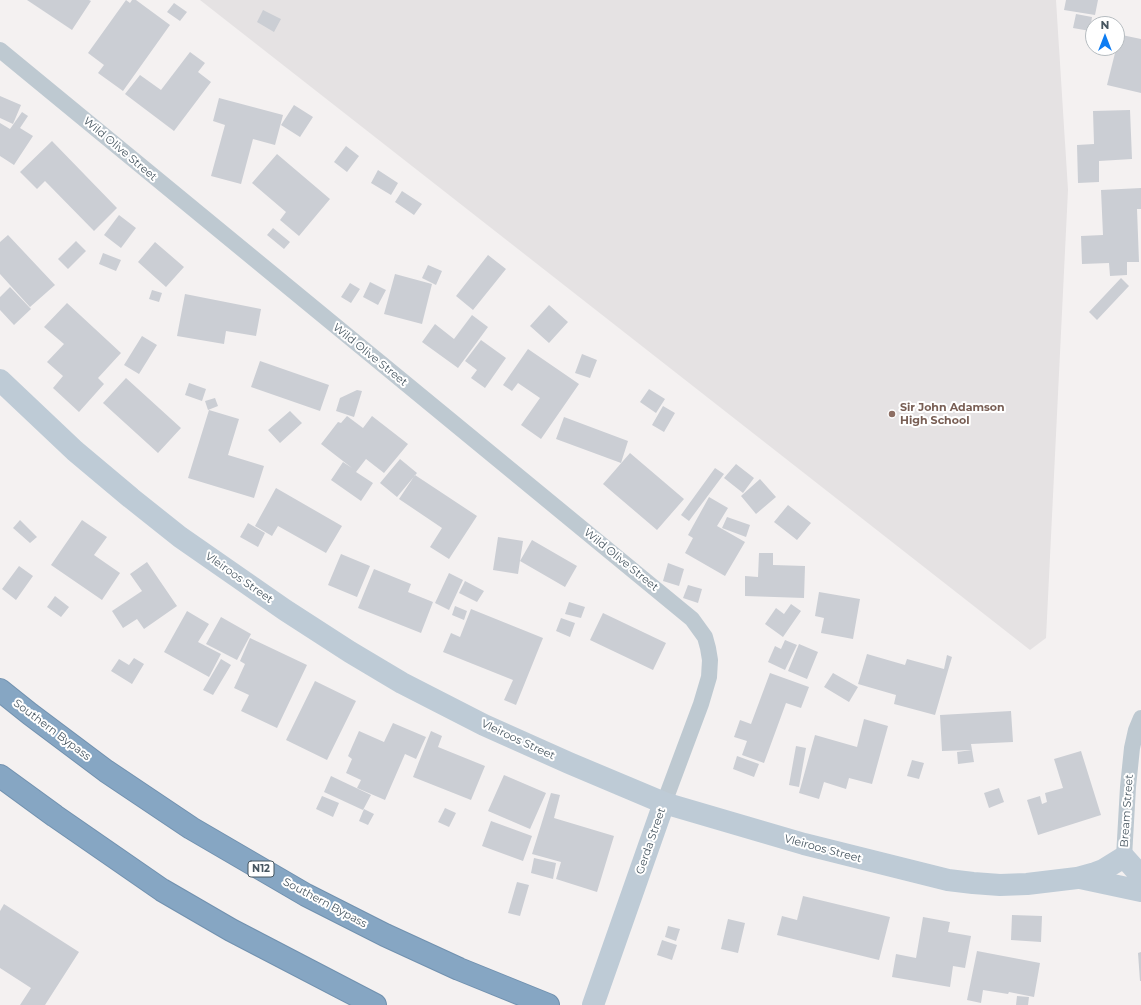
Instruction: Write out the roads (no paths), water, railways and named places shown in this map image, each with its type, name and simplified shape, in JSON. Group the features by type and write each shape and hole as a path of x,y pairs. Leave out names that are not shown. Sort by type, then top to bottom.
{"highway":[{"name":"Southern Bypass","path":"0,690 106,771 184,823 306,895 385,935 452,966 548,1005"},
{"path":"0,776 162,890 231,930 375,1005"}],"street":[{"name":"Wild Olive Street","path":"0,50 692,619 705,637 710,660 709,677"},
{"name":"Vleiroos Street","path":"0,380 75,451 131,498 180,537 285,610 330,640 402,683 484,725 569,763 664,803 804,844 948,880 1000,885 1027,884 1077,878 1103,870 1124,857"},
{"name":"Gerda Street","path":"593,1005 664,803 701,704 709,677"},
{"name":"Bream Street","path":"1124,857 1132,748 1136,730 1141,718"},
{"path":"1124,857 1141,876"},
{"path":"1077,878 1141,891"}],"place":[{"name":"Sir John Adamson High School","path":"892,414"}]}
